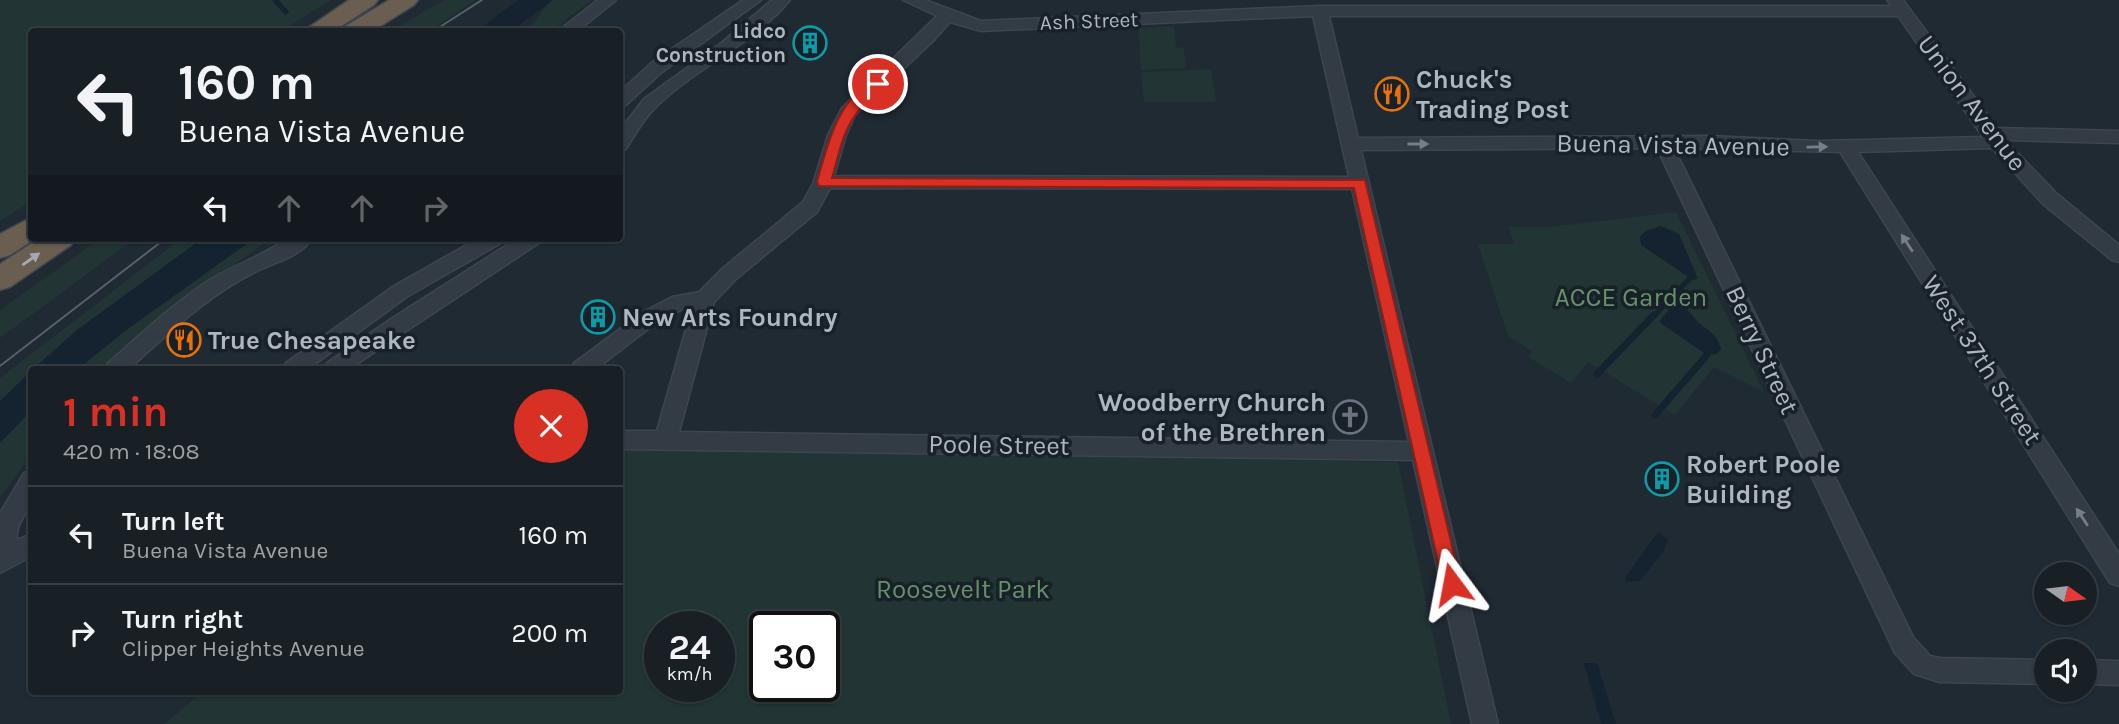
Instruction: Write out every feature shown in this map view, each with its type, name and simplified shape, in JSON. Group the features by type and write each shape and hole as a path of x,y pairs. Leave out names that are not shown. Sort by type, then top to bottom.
{"highway":[{"path":"320,28 366,0"},
{"path":"360,28 406,0"},
{"path":"0,248 28,230"},
{"path":"0,279 55,242"}],"street":[{"path":"570,28 608,0"},
{"path":"623,98 656,68 753,0"},
{"path":"623,139 631,123 650,102 716,56 782,0"},
{"name":"Ash Street","path":"911,0 972,24 990,26 1320,11 1899,5"},
{"name":"Union Avenue","path":"1899,5 1993,138 2050,199 2119,255"},
{"path":"1320,11 1485,724"},
{"path":"665,441 705,299 729,274 810,207 824,182 840,124 848,112 928,38 947,15"},
{"name":"Buena Vista Avenue","path":"1350,144 1663,143 1845,146 1993,138 2119,137"},
{"name":"Berry Street","path":"1663,143 1904,645 1923,666 1940,670 2034,671"},
{"name":"West 37th Street","path":"1845,146 2119,575"},
{"path":"824,182 1360,183"},
{"path":"119,366 163,326 214,287 278,255 296,242"},
{"path":"297,366 401,291 487,242"},
{"path":"338,366 526,242"},
{"path":"585,366 650,317 679,302 705,299"},
{"name":"Poole Street","path":"623,440 1421,451"},
{"path":"14,554 4,536 11,514 28,486"},
{"path":"2097,672 2119,673"}],"green space":[{"path":"0,0 331,0 286,28 28,28 28,204 0,221"},
{"path":"444,0 476,0 434,28 396,28"},
{"path":"551,0 592,0 555,28 529,28"},
{"path":"1174,26 1176,47 1184,48 1186,68 1141,70 1138,28"},
{"path":"1211,69 1216,102 1144,102 1141,72"},
{"name":"ACCE Garden","path":"1676,212 1764,392 1714,367 1675,415 1588,362 1571,383 1528,357 1532,351 1508,336 1478,244 1514,244 1509,227 1549,227"},
{"path":"95,242 131,242 0,338 0,310"},
{"path":"177,242 218,242 51,366 28,366 28,387 0,415 0,378"},
{"path":"239,242 266,242 122,348 103,366 69,366"},
{"path":"28,406 28,460 0,497 0,440"},
{"name":"Roosevelt Park","path":"623,444 950,454 1398,462 1451,724 164,724 199,695 623,695"}],"water":[{"path":"518,0 553,0 515,28 481,28"},
{"path":"1661,226 1679,234 1698,279 1693,280 1641,245 1640,237 1645,231"},
{"path":"198,242 249,242 125,331 82,366 36,366 77,330"},
{"path":"1675,302 1684,306 1714,335 1721,350 1707,355 1659,322"},
{"path":"28,374 28,414 0,443 0,401"},
{"path":"1658,532 1668,539 1665,549 1640,581 1627,582 1625,578"},
{"path":"1584,663 1597,663 1616,724 1601,724"}],"waterway":[{"path":"275,0 286,12"},
{"path":"1653,317 1690,278"},
{"path":"1597,374 1654,315"},
{"path":"1655,415 1707,355"}],"tram line":[{"path":"438,28 482,0"},
{"path":"0,366 161,242"}],"place":[{"name":"Lidco Construction","path":"810,43"},
{"name":"Chuck's Trading Post","path":"1392,94"},
{"name":"New Arts Foundry","path":"598,317"},
{"name":"True Chesapeake","path":"184,340"},
{"name":"Woodberry Church of the Brethren","path":"1350,417"},
{"name":"Robert Poole Building","path":"1662,479"}],"route":[{"path":"878,84 858,101 840,124 824,182 1360,183 1452,584"}]}
